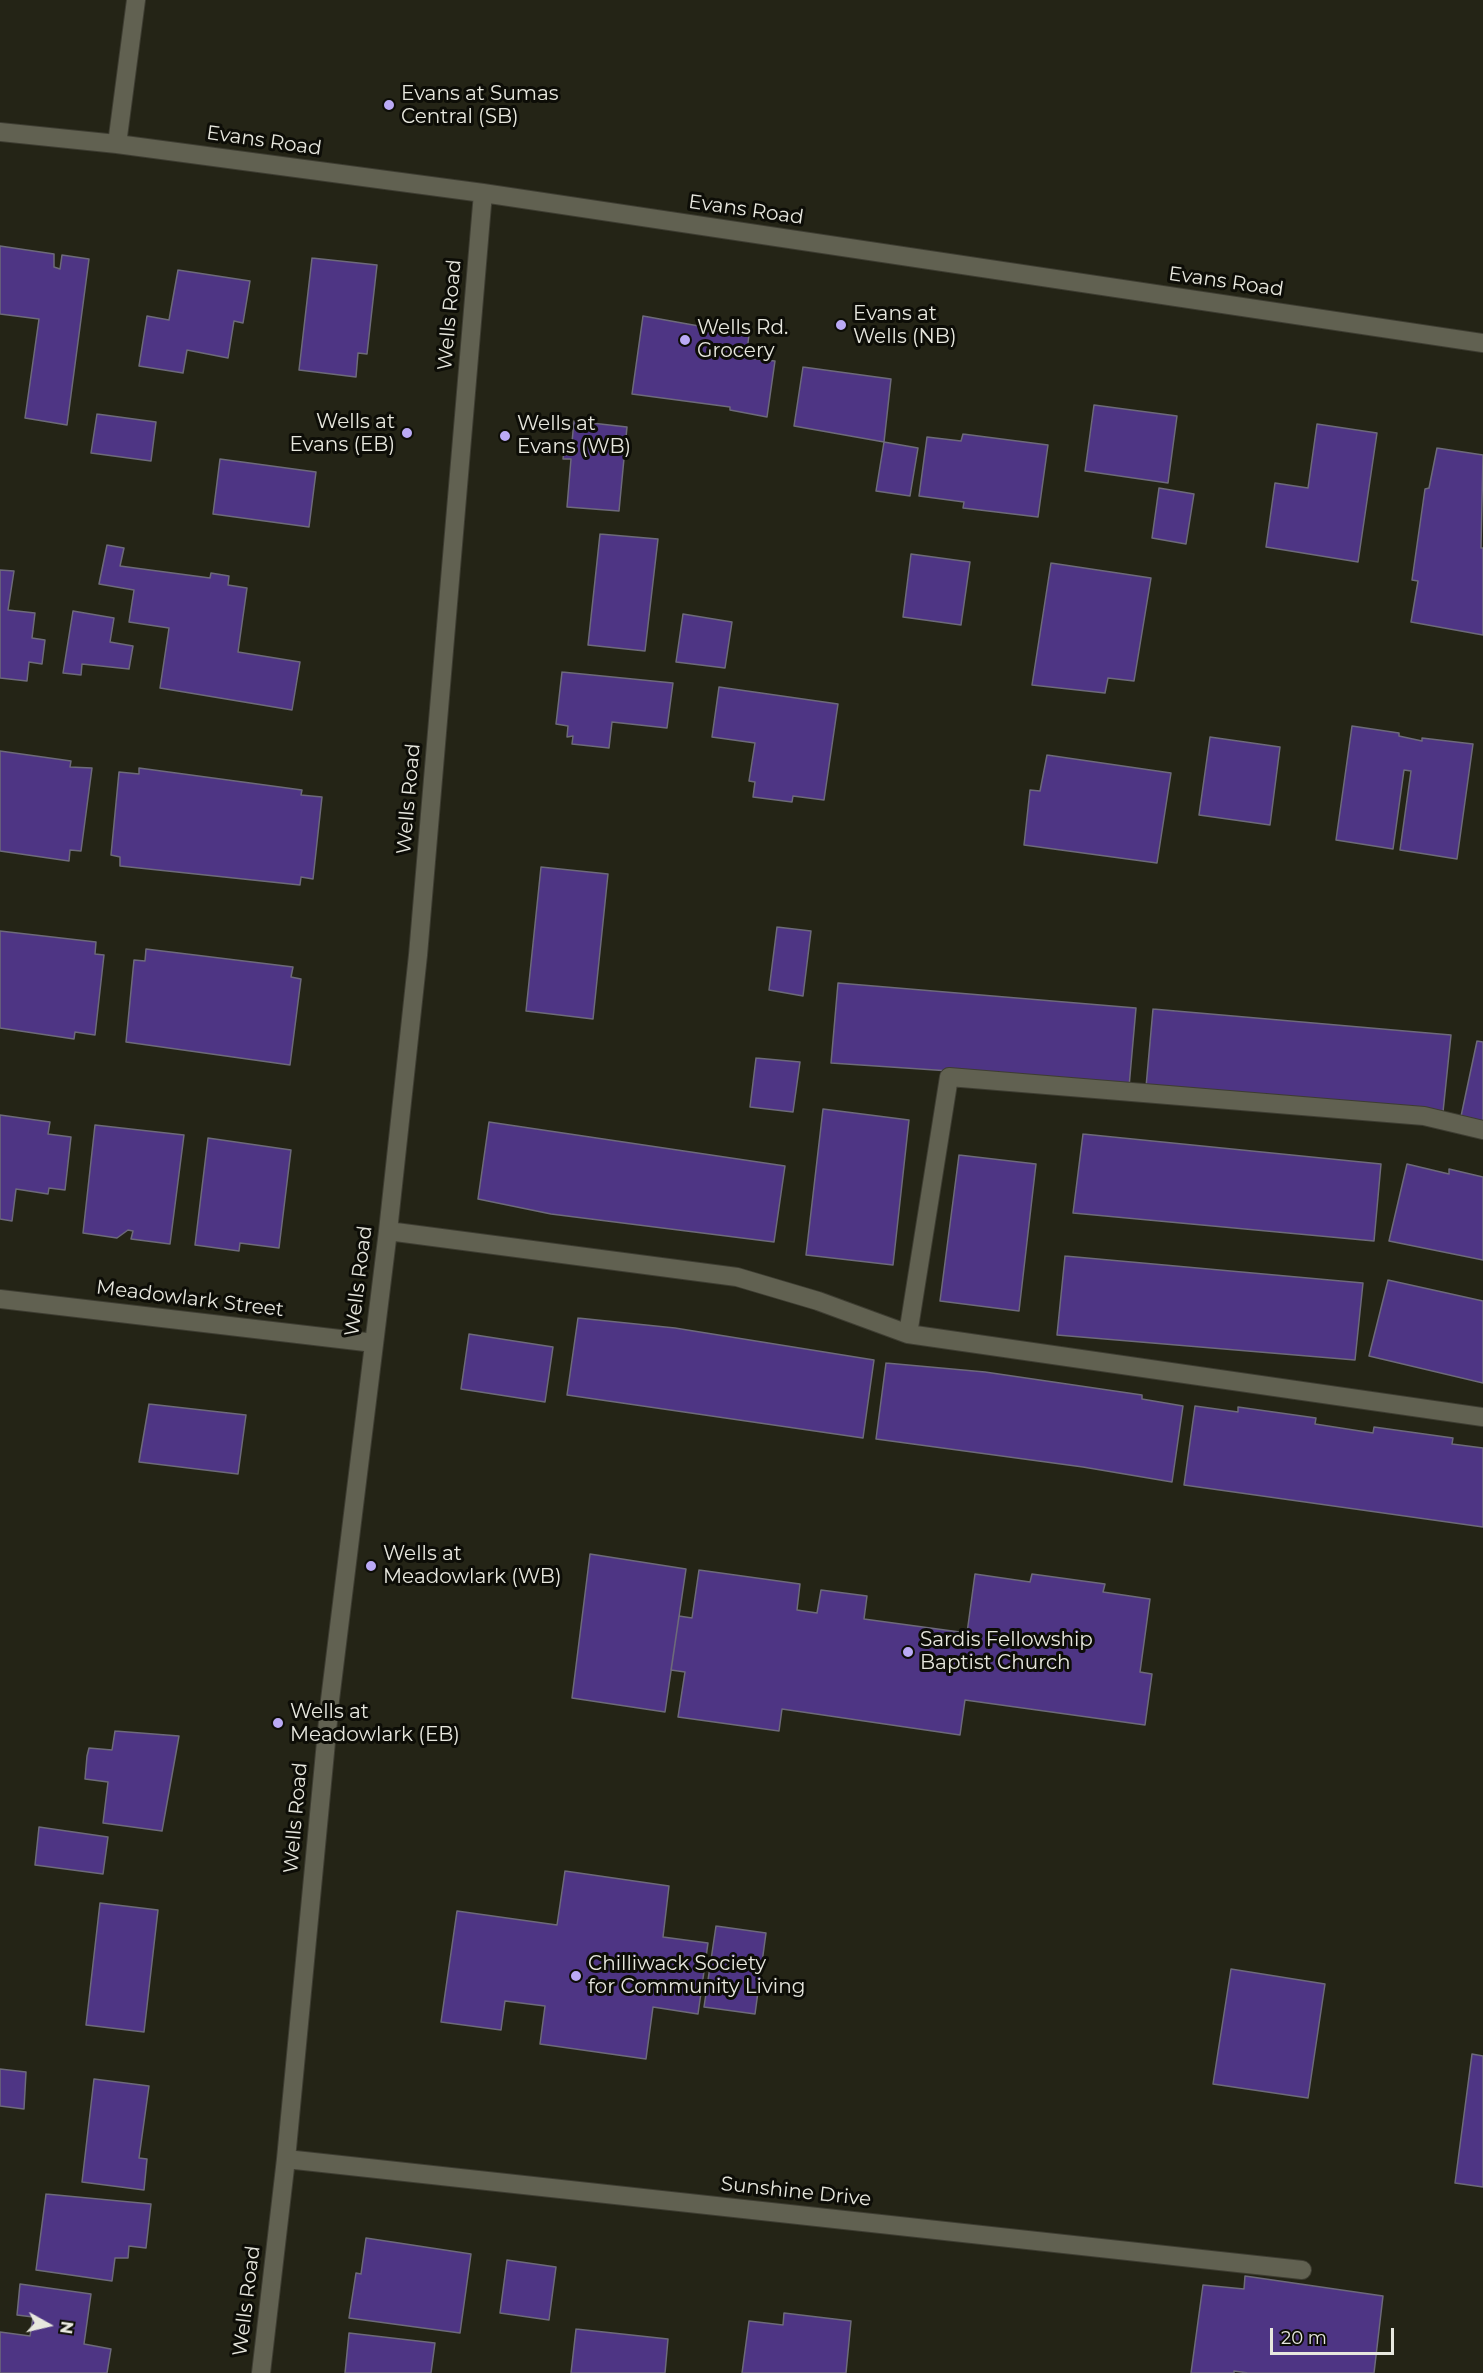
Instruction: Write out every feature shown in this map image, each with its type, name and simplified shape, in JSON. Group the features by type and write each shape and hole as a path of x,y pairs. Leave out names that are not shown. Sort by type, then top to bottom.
{"street":[{"path":"117,144 136,0"},
{"name":"Evans Road","path":"0,132 117,144 483,194 1483,343"},
{"name":"Wells Road","path":"261,2373 286,2159 330,1700 388,1231 418,955 483,194"},
{"path":"908,1334 949,1077 1424,1116 1483,1130"},
{"path":"388,1231 737,1277 818,1301 908,1334 1483,1417"},
{"name":"Meadowlark Street","path":"0,1299 374,1343"},
{"name":"Sunshine Drive","path":"286,2159 1302,2270"}],"building":[{"path":"0,246 54,254 54,267 60,269 62,255 89,259 67,425 25,418 39,319 0,314"},
{"path":"312,258 377,265 367,354 358,353 356,377 299,370"},
{"path":"178,270 250,281 243,323 234,321 228,358 187,350 183,373 139,366 147,316 169,320"},
{"path":"643,316 749,335 746,358 775,361 767,417 730,410 730,407 632,394"},
{"path":"803,367 891,379 884,442 794,426"},
{"path":"1094,405 1177,416 1168,483 1085,471"},
{"path":"97,414 156,422 151,461 91,453"},
{"path":"574,421 627,427 619,511 567,507 571,459 563,459 565,442 572,442"},
{"path":"1317,424 1377,433 1358,562 1266,547 1275,483 1308,488"},
{"path":"963,434 1048,445 1038,517 963,508 964,502 919,496 927,437 961,441"},
{"path":"884,442 918,448 910,496 876,491"},
{"path":"1437,448 1483,455 1481,548 1483,548 1483,635 1411,622 1418,581 1412,580 1425,489 1429,488"},
{"path":"220,459 316,472 309,527 213,514"},
{"path":"1159,488 1194,494 1186,544 1152,538"},
{"path":"600,534 658,539 645,651 588,645"},
{"path":"107,545 124,548 120,566 210,578 211,573 229,576 228,585 247,588 238,652 300,662 292,710 160,688 169,628 129,622 134,590 99,584"},
{"path":"911,554 970,562 961,625 903,617"},
{"path":"1051,563 1151,578 1134,681 1108,678 1105,693 1032,685"},
{"path":"0,570 14,571 8,610 35,613 32,638 45,640 42,664 29,662 27,681 0,678"},
{"path":"73,611 114,618 110,642 133,646 129,669 82,664 81,675 63,673"},
{"path":"683,614 732,622 725,668 676,662"},
{"path":"562,672 673,683 667,728 612,722 609,748 572,744 573,736 567,737 568,726 556,724"},
{"path":"719,687 838,704 824,800 793,796 792,802 753,797 755,782 749,781 755,743 712,737"},
{"path":"1352,726 1399,733 1399,736 1422,741 1422,738 1473,744 1457,859 1400,850 1411,771 1404,770 1393,849 1336,840"},
{"path":"1210,737 1280,747 1270,825 1199,815"},
{"path":"0,751 71,761 70,767 92,768 81,851 70,850 69,861 0,851"},
{"path":"1047,755 1171,773 1157,863 1024,845 1030,790 1040,791"},
{"path":"139,768 302,790 301,795 322,797 313,879 301,877 300,885 120,866 120,857 111,855 119,772 139,774"},
{"path":"541,867 608,874 593,1019 526,1011"},
{"path":"777,927 811,931 803,996 769,990"},
{"path":"0,931 96,942 95,954 104,955 95,1035 75,1032 74,1039 0,1028"},
{"path":"146,949 293,967 291,977 301,979 290,1065 126,1042 134,960 145,961"},
{"path":"838,983 1136,1008 1129,1087 831,1063"},
{"path":"1153,1009 1451,1035 1443,1112 1146,1087"},
{"path":"1477,1041 1483,1042 1483,1126 1460,1121"},
{"path":"756,1058 800,1062 793,1112 750,1107"},
{"path":"823,1109 909,1120 893,1265 806,1255"},
{"path":"0,1115 50,1122 48,1134 71,1137 65,1190 49,1188 48,1194 16,1189 12,1221 0,1219"},
{"path":"489,1122 785,1166 774,1242 551,1214 478,1199"},
{"path":"95,1125 184,1135 170,1244 131,1239 133,1231 128,1230 117,1238 83,1233"},
{"path":"1083,1134 1381,1164 1374,1241 1073,1213"},
{"path":"208,1138 291,1150 279,1248 240,1243 239,1251 195,1245"},
{"path":"959,1155 1036,1164 1019,1311 940,1301"},
{"path":"1407,1164 1449,1174 1449,1169 1483,1177 1483,1260 1389,1241"},
{"path":"1065,1256 1363,1283 1355,1360 1057,1335"},
{"path":"1388,1280 1483,1301 1483,1383 1369,1356"},
{"path":"578,1318 675,1328 874,1360 863,1438 567,1395"},
{"path":"469,1334 553,1347 545,1402 461,1389"},
{"path":"886,1363 985,1372 1142,1395 1142,1399 1183,1406 1172,1482 1083,1467 876,1439"},
{"path":"149,1404 246,1415 238,1474 139,1462"},
{"path":"1195,1406 1238,1412 1238,1407 1316,1418 1315,1424 1373,1433 1374,1427 1453,1438 1452,1444 1483,1448 1483,1527 1184,1485"},
{"path":"590,1554 686,1569 665,1712 572,1698"},
{"name":"Sardis Fellowship Baptist Church","path":"699,1570 800,1584 797,1610 817,1613 821,1590 867,1596 864,1619 967,1633 975,1574 1030,1582 1032,1574 1105,1584 1103,1592 1150,1599 1140,1672 1152,1674 1145,1725 965,1700 960,1735 782,1709 779,1731 678,1717 685,1672 671,1670 679,1616 692,1618"},
{"path":"115,1731 179,1736 162,1831 103,1823 108,1782 85,1779 87,1756 89,1748 112,1750"},
{"path":"39,1827 108,1837 103,1874 35,1865"},
{"name":"Chilliwack Society for Community Living","path":"565,1871 669,1886 663,1937 708,1943 698,2014 653,2007 646,2059 540,2044 545,2006 505,2001 501,2030 441,2022 457,1911 557,1925"},
{"path":"100,1903 158,1910 144,2032 86,2025"},
{"path":"716,1926 766,1933 755,2014 704,2007"},
{"path":"1231,1969 1325,1984 1308,2098 1213,2084"},
{"path":"1472,2054 1483,2056 1483,2187 1455,2183"},
{"path":"0,2069 26,2072 24,2109 0,2106"},
{"path":"94,2079 149,2086 139,2158 147,2159 144,2190 82,2182"},
{"path":"46,2194 151,2204 146,2248 129,2246 128,2258 115,2258 112,2281 36,2270"},
{"path":"366,2238 471,2254 460,2333 349,2318 356,2273 361,2274"},
{"path":"507,2260 556,2267 549,2320 500,2313"},
{"path":"1245,2276 1383,2296 1374,2373 1234,2371 1234,2373 1191,2373 1203,2285 1244,2289"},
{"path":"20,2284 91,2294 84,2344 111,2349 107,2373 0,2373 0,2332 30,2336 33,2317 17,2315"},
{"path":"784,2313 851,2321 846,2373 742,2373 749,2321 783,2325"},
{"path":"576,2329 668,2339 665,2373 571,2373"},
{"path":"349,2333 435,2343 431,2373 345,2373"}],"place":[{"name":"Evans at Sumas Central (SB)","path":"389,105"},
{"name":"Evans at Wells (NB)","path":"841,325"},
{"name":"Wells Rd. Grocery","path":"685,340"},
{"name":"Wells at Evans (EB)","path":"407,433"},
{"name":"Wells at Evans (WB)","path":"505,436"},
{"name":"Wells at Meadowlark (WB)","path":"371,1566"},
{"name":"Sardis Fellowship Baptist Church","path":"908,1652"},
{"name":"Wells at Meadowlark (EB)","path":"278,1723"},
{"name":"Chilliwack Society for Community Living","path":"576,1976"}]}
